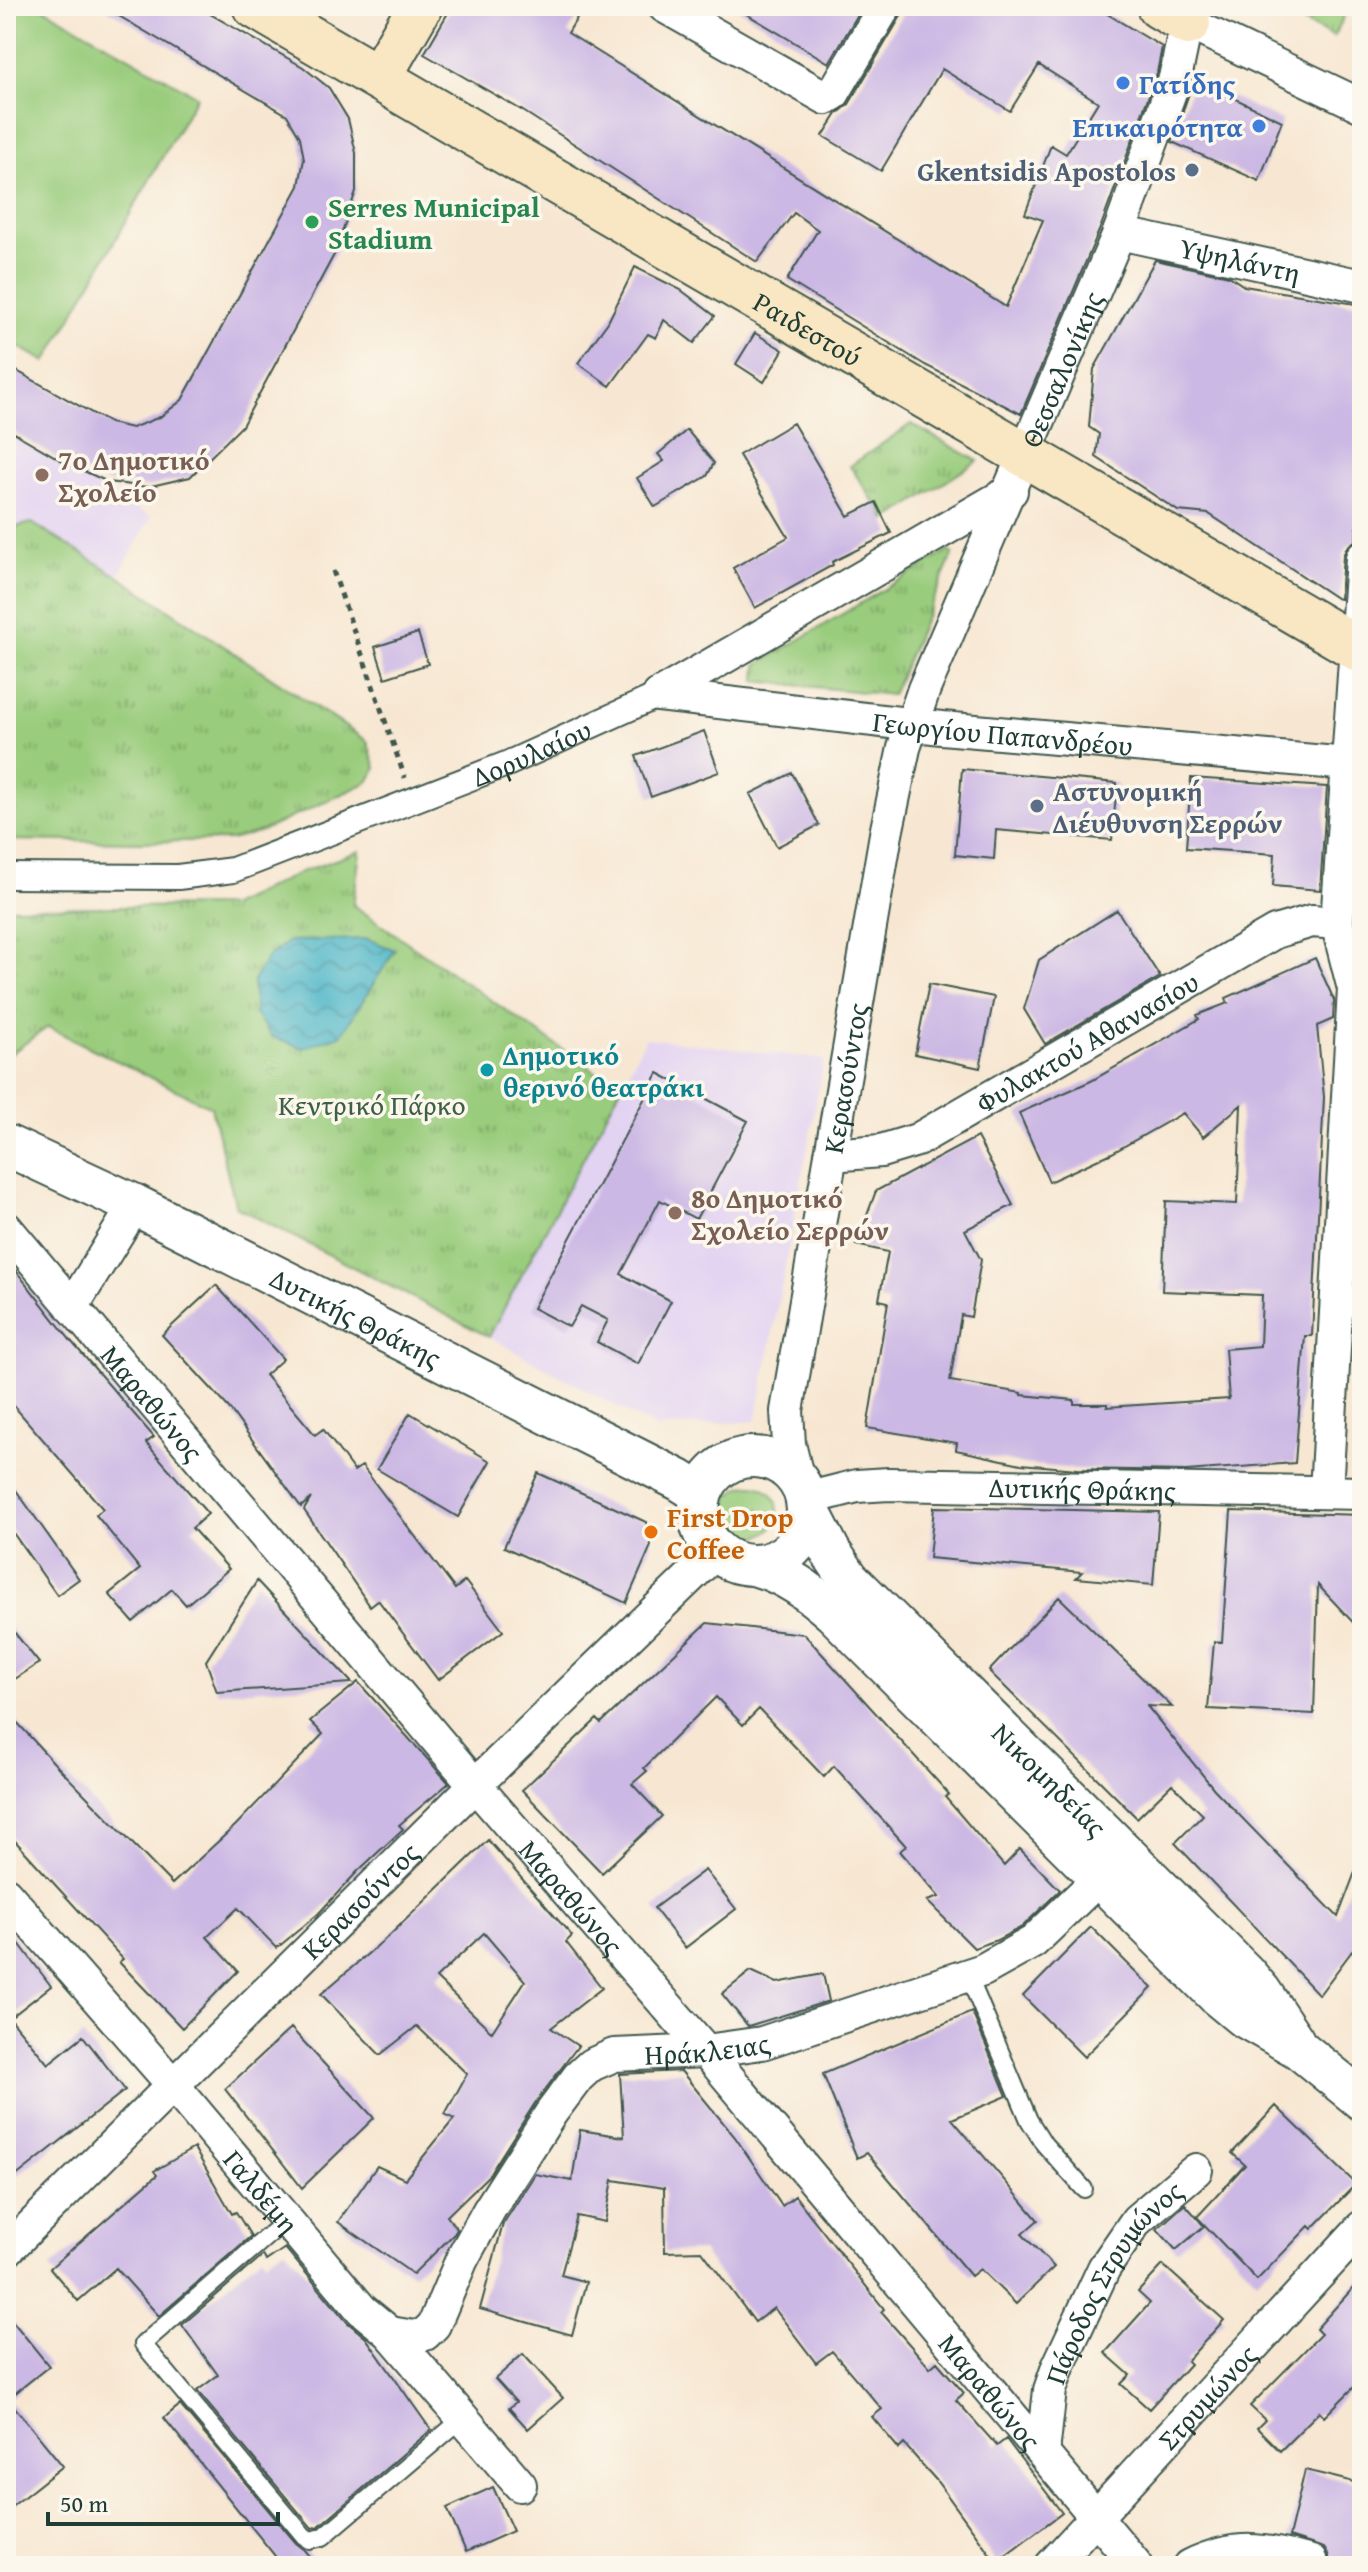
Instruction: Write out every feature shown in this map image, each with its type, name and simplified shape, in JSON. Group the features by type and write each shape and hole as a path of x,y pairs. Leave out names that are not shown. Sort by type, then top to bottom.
{"main road":[{"name":"Ραιδεστού","path":"255,6 379,77 1018,473 1359,649"},
{"path":"379,77 420,6"}],"street":[{"path":"664,6 826,98 833,94 885,6"},
{"path":"1179,12 1362,106"},
{"name":"Θεσσαλονίκης","path":"911,725 1119,233 1175,78 1179,12"},
{"name":"Υψηλάντη","path":"1119,233 1362,286"},
{"name":"Δορυλαίου","path":"6,876 178,877 233,870 413,802 509,763 659,695 1018,473"},
{"path":"1326,1492 1354,989 1337,923 1359,649 1362,558"},
{"name":"Γεωργίου Παπανδρέου","path":"659,695 911,725 1348,764"},
{"name":"Κερασούντος","path":"804,1495 789,1444 787,1411 897,772 911,725"},
{"name":"Φυλακτού Αθανασίου","path":"831,1155 881,1151 917,1140 1275,932 1312,921 1337,923"},
{"name":"Δυτικής Θράκης","path":"6,1145 135,1205 679,1480 701,1494"},
{"path":"72,1307 135,1205"},
{"name":"Μαραθώνος","path":"6,1228 475,1785 706,2051 1137,2566"},
{"path":"742,1457 769,1459 781,1464 804,1495 805,1525 800,1538 791,1549 767,1563 754,1565 730,1560 717,1551 702,1531 699,1517 701,1494 709,1478 718,1468 742,1457"},
{"name":"Δυτικής Θράκης","path":"804,1495 889,1484 1362,1493"},
{"name":"Νικομηδείας","path":"804,1495 838,1566 1112,1866"},
{"name":"Κερασούντος","path":"6,2251 475,1785 717,1551"},
{"name":"Νικομηδείας","path":"754,1565 774,1571 804,1587 1112,1866 1245,1973 1298,2048 1362,2100"},
{"name":"Ηράκλειας","path":"390,2333 414,2337 425,2334 434,2325 462,2259 489,2210 551,2113 591,2065 614,2055 706,2051 762,2043 968,1975 1012,1956 1033,1942 1112,1866"},
{"name":"Γαλδέμη","path":"6,1894 173,2085 362,2310 390,2333 520,2485"},
{"name":"Πάροδος Στρυμώνος","path":"1043,2453 1047,2408 1058,2367 1099,2277 1137,2220 1196,2170"},
{"name":"Στρυμώνος","path":"1051,2566 1362,2227"},
{"path":"1190,2566 1225,2553 1245,2550 1265,2550 1311,2562"}],"lane":[{"path":"968,1975 1029,2120 1044,2144 1084,2189"},
{"path":"286,2220 143,2344 304,2536 310,2540 323,2537 463,2418"}],"path":[{"path":"333,571 413,802"}],"shaded area":[{"name":"7ο Δημοτικό Σχολείο","path":"6,433 151,517 118,576 32,523 6,529"},
{"name":"8ο Δημοτικό Σχολείο Σερρών","path":"646,1038 824,1060 756,1421 656,1428 489,1337"}],"green space":[{"path":"6,6 40,6 197,96 46,362 6,340"},
{"path":"1271,6 1349,6 1334,37"},
{"path":"911,424 978,461 886,520 850,466"},
{"path":"32,523 118,576 367,741 376,768 368,782 262,831 231,840 6,840 6,529"},
{"path":"948,551 953,554 892,695 756,681 757,665"},
{"name":"Κεντρικό Πάρκο","path":"360,851 353,905 620,1089 489,1337 236,1207 211,1107 48,1027 6,1057 6,908 231,906 301,872"},
{"path":"752,1485 770,1493 778,1511 770,1529 752,1537 734,1529 726,1511 734,1493"}],"water":[{"path":"367,939 395,950 341,1035 303,1048 272,1037 255,1014 253,981 268,957 289,941"}],"building":[{"name":"Serres Municipal Stadium","path":"102,6 196,6 303,67 329,88 348,119 356,153 356,191 335,253 242,426 190,477 147,487 108,482 66,463 6,428 6,365 110,423 132,428 160,417 182,400 299,186 304,159 300,137 287,115"},
{"path":"452,6 584,6 568,33 1006,307 1043,220 1025,214 1051,145 1066,154 1098,102 1039,65 1010,111 942,69 881,171 823,136 837,114 849,104 904,6 1094,6 1162,47 1157,73 1101,226 1021,414 925,365 787,280 818,230 794,213 757,262 523,111 424,54"},
{"path":"733,6 863,6 829,63"},
{"path":"1194,79 1282,121 1259,181 1172,142"},
{"path":"1155,260 1229,276 1244,286 1362,305 1362,448 1356,540 1347,547 1343,556 1340,599 1209,514 1178,511 1096,457 1099,434 1089,427 1094,369"},
{"path":"635,267 681,290 715,316 694,343 664,320 656,338 648,334 610,386 578,363 608,322"},
{"path":"755,333 783,350 764,382 736,364"},
{"path":"793,423 848,516 876,502 891,533 832,562 833,565 755,608 733,568 788,537 739,455"},
{"path":"687,430 714,463 707,476 655,507 637,478 664,461 658,454"},
{"path":"418,633 428,664 385,678 375,647"},
{"path":"704,731 719,772 651,797 636,756"},
{"name":"Αστυνομική Διέυθυνση Σερρών","path":"962,769 1117,783 1112,840 996,830 994,859 955,855"},
{"path":"792,773 819,825 777,847 750,794"},
{"path":"1191,778 1327,787 1320,890 1273,886 1275,854 1186,848"},
{"path":"1117,910 1160,977 1045,1044 1024,1009 1039,960"},
{"path":"1315,958 1334,1000 1333,1019 1317,1026 1324,1097 1312,1336 1305,1336 1295,1463 1186,1471 1077,1469 1021,1464 956,1450 957,1443 867,1428 888,1302 879,1300 888,1252 856,1245 876,1191 977,1137 1013,1205 965,1230 981,1260 971,1317 961,1315 950,1381 1022,1395 1074,1400 1074,1404 1107,1404 1107,1407 1229,1399 1225,1349 1260,1346 1262,1295 1162,1291 1166,1201 1237,1204 1241,1105 1203,1137 1183,1113 1112,1153 1049,1182 1019,1113 1091,1081 1199,1019 1197,1015 1228,1003 1226,998"},
{"path":"929,984 994,997 980,1068 915,1054"},
{"path":"658,1073 748,1121 696,1219 660,1200 621,1274 671,1301 638,1364 597,1342 608,1320 581,1306 569,1327 533,1308"},
{"path":"6,1258 71,1341 154,1437 146,1443 208,1514 192,1528 229,1569 186,1605 172,1589 133,1622 109,1594 140,1569 96,1515 103,1509 6,1397"},
{"path":"216,1285 283,1359 265,1375 315,1435 323,1429 354,1471 362,1466 455,1589 465,1581 503,1631 438,1680 378,1600 370,1606 304,1510 311,1498 301,1507 229,1408 162,1335"},
{"path":"410,1413 490,1461 458,1517 377,1469"},
{"path":"538,1473 646,1522 651,1546 626,1603 504,1547"},
{"path":"6,1476 79,1579 57,1595 6,1523"},
{"path":"934,1507 1159,1512 1153,1585 1076,1578 1082,1572 929,1558"},
{"path":"1231,1511 1362,1515 1362,1632 1318,1585 1314,1714 1208,1709 1214,1642 1222,1642"},
{"path":"257,1581 352,1683 217,1692 206,1661"},
{"path":"1059,1597 1172,1707 1147,1706 1214,1789 1338,1917 1362,1859 1362,1955 1352,1951 1319,1995 1175,1843 1203,1815 1172,1784 1137,1818 989,1671"},
{"path":"6,1622 39,1663 6,1685"},
{"path":"707,1623 804,1634 949,1794 945,1797 1004,1866 1020,1849 1060,1890 1022,1927 974,1948 927,1901 939,1897 900,1851 906,1846 834,1766 824,1777 759,1709 743,1725 716,1697 644,1768 647,1771 632,1784 662,1816 602,1873 522,1790 597,1719 601,1723"},
{"path":"358,1682 449,1783 399,1825 403,1829 318,1914 277,1948 238,1908 207,1937 238,1971 182,2028 119,1962 123,1959 6,1831 6,1710 172,1884 236,1825 323,1734 310,1721"},
{"path":"488,1840 572,1936 566,1942 602,1988 551,2028 578,2046 535,2103 489,2175 447,2216 457,2229 454,2234 413,2274 338,2222 377,2166 405,2179 454,2119 445,2114 467,2074 417,2026 380,2055 321,1994 391,1934","holes":["484,1933 525,1981 492,2032 436,1978"]},
{"path":"705,1870 736,1909 685,1948 654,1908"},
{"path":"6,1926 51,1986 10,2018 48,2064 83,2036 125,2090 6,2184"},
{"path":"1091,1927 1152,1988 1084,2057 1023,1996"},
{"path":"751,1971 777,1983 823,1974 829,2001 748,2026 722,1994"},
{"path":"972,2012 1007,2096 952,2119 1038,2220 1022,2234 1054,2267 1016,2304 980,2269 971,2276 867,2153 857,2158 823,2074"},
{"path":"291,2028 374,2118 302,2188 225,2089"},
{"path":"681,2071 735,2137 782,2206 795,2196 884,2309 881,2312 930,2368 937,2362 964,2393 956,2400 997,2446 1006,2439 1062,2513 996,2562 936,2480 904,2444 899,2449 872,2417 882,2409 832,2351 816,2363 774,2308 755,2322 702,2251 665,2252 664,2188 613,2180 605,2222 577,2216 561,2275 586,2282 572,2335 480,2309 503,2224 535,2174 572,2181 580,2130 624,2137 620,2074"},
{"path":"1276,2106 1356,2184 1312,2229 1309,2226 1257,2280 1197,2217 1245,2165 1232,2153"},
{"path":"194,2148 232,2214 236,2212 251,2236 159,2316 116,2268 78,2301 50,2268 157,2175 154,2171"},
{"path":"1185,2204 1204,2226 1176,2250 1157,2229"},
{"path":"285,2248 347,2322 366,2338 431,2430 318,2527 312,2528 197,2391 218,2375 182,2325 263,2255 266,2261"},
{"path":"1163,2265 1224,2320 1149,2409 1121,2384 1130,2375 1105,2353 1150,2303 1138,2292"},
{"path":"1362,2278 1362,2379 1324,2417 1319,2412 1280,2451 1257,2428 1265,2420 1250,2406 1321,2334 1316,2329"},
{"path":"6,2313 49,2366 8,2399 63,2466 6,2511"},
{"path":"523,2354 563,2398 528,2429 509,2408 516,2402 495,2379"},
{"path":"180,2405 318,2566 283,2566 164,2418"},
{"path":"1305,2470 1362,2484 1362,2566 1329,2566 1329,2556 1324,2548 1289,2537"},
{"path":"493,2487 513,2531 466,2552 447,2508"}],"place":[{"name":"Γατίδης","path":"1123,83"},
{"name":"Επικαιρότητα","path":"1259,126"},
{"name":"Gkentsidis Apostolos","path":"1192,170"},
{"name":"Serres Municipal Stadium","path":"312,222"},
{"name":"7ο Δημοτικό Σχολείο","path":"42,475"},
{"name":"Αστυνομική Διέυθυνση Σερρών","path":"1037,806"},
{"name":"Δημοτικό θερινό θεατράκι","path":"487,1070"},
{"name":"8ο Δημοτικό Σχολείο Σερρών","path":"675,1213"},
{"name":"First Drop Coffee","path":"651,1532"}]}
